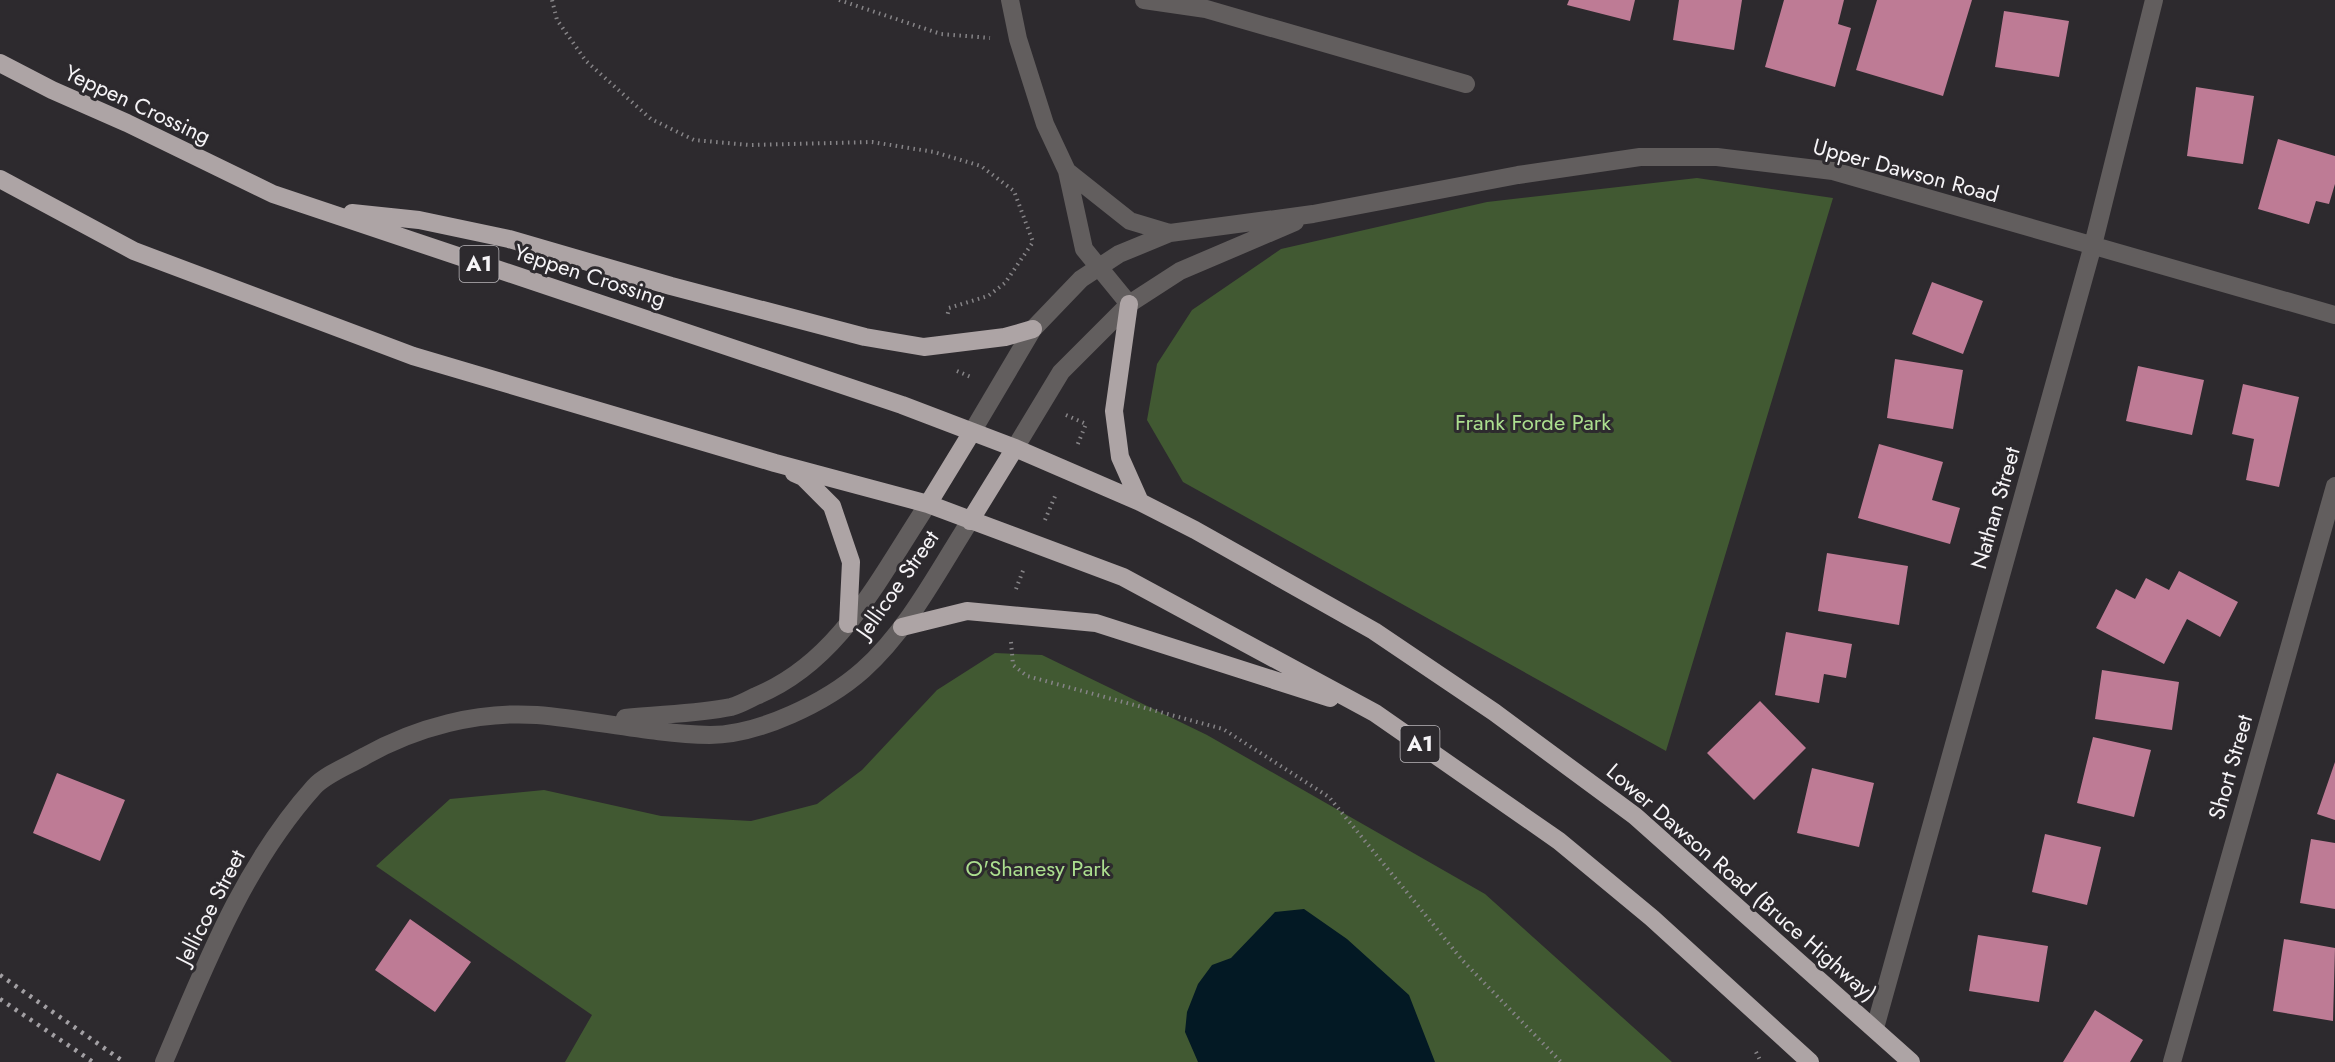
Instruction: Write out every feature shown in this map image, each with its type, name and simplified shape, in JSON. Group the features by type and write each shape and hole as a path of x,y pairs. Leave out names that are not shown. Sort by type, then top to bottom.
{"highway":[{"name":"Yeppen Crossing","path":"0,63 273,194 902,405 972,432"},
{"name":"A1","path":"0,179 134,251 413,356 775,464 928,504 1123,577 1375,713 1559,841 1652,918 1809,1062"},
{"path":"318,210 419,220 508,239 682,289 865,337 924,347 1005,337 1033,329"},
{"path":"1129,304 1114,411 1120,457 1140,502"},
{"path":"928,504 972,432"},
{"name":"Lower Dawson Road (Bruce Highway)","path":"972,432 1140,502 1374,631 1494,712 1635,816 1911,1062"},
{"path":"970,520 1015,448"},
{"path":"775,464 803,477 832,506 850,562 848,624"},
{"path":"902,627 967,611 1096,623 1375,713"}],"street":[{"path":"1010,0 1017,39 1045,124 1067,171 1084,249 1129,304"},
{"path":"1144,0 1206,9 1466,84"},
{"name":"Nathan Street","path":"1875,1028 2093,245 2154,0"},
{"name":"Upper Dawson Road","path":"972,432 1033,329 1081,279 1119,254 1170,233 1313,214 1518,175 1640,157 1718,157 1833,171 2335,315"},
{"path":"1067,171 1130,221 1170,233"},
{"name":"Upper Dawson Road","path":"1015,448 1061,372 1129,304 1180,271 1313,214"},
{"name":"Short Street","path":"2172,1062 2335,486"},
{"name":"Jellicoe Street","path":"588,722 732,706 767,692 800,672 830,647 848,624 928,504"},
{"name":"Jellicoe Street","path":"164,1062 215,942 252,869 316,784 381,747 436,726 487,716 536,715 711,735 745,730 804,709 863,671 902,627 970,520"}],"path":[{"path":"552,0 557,20 586,61 651,119 694,140 749,145 872,142 934,152 981,166 1014,191 1033,242 1005,283 988,296 949,308 946,318"},
{"path":"838,0 941,34 1017,39"},
{"path":"1011,639 1013,665 1027,676 1223,729 1329,796 1463,961 1561,1062"}],"green space":[{"name":"Frank Forde Park","path":"1697,178 1833,198 1666,751 1183,482 1147,420 1157,364 1192,310 1281,249 1487,202"},
{"name":"O'Shanesy Park","path":"995,653 1042,655 1207,735 1485,894 1672,1062 565,1062 592,1015 376,866 450,799 544,790 661,816 751,821 817,804 862,770 937,690"}],"water":[{"path":"1304,909 1347,939 1409,995 1435,1062 1198,1062 1185,1032 1187,1012 1198,984 1212,965 1231,958 1275,912"}],"building":[{"path":"1569,0 1635,0 1630,21 1567,5"},
{"path":"1679,0 1742,0 1734,50 1673,40"},
{"path":"1784,0 1844,0 1838,24 1851,28 1835,87 1765,67"},
{"path":"1877,0 1972,0 1943,96 1856,70"},
{"path":"2004,11 2069,21 2059,77 1995,67"},
{"path":"2196,87 2254,96 2243,164 2187,156"},
{"path":"2278,139 2335,156 2335,184 2329,204 2316,201 2309,224 2258,209"},
{"path":"1932,282 1983,301 1963,354 1912,334"},
{"path":"1895,359 1963,370 1953,429 1887,418"},
{"path":"2138,366 2204,380 2192,435 2126,421"},
{"path":"2243,384 2299,397 2279,487 2246,480 2254,439 2232,434"},
{"path":"1879,444 1943,462 1932,500 1960,508 1950,544 1858,518"},
{"path":"1827,553 1908,566 1899,625 1818,611"},
{"path":"2179,571 2238,602 2220,637 2187,619 2164,664 2096,628 2116,589 2135,599 2146,578 2169,590"},
{"path":"1786,632 1852,644 1846,678 1824,674 1819,703 1775,695"},
{"path":"2102,670 2179,682 2172,730 2095,719"},
{"path":"1760,701 1806,748 1754,800 1707,753"},
{"path":"2093,737 2151,750 2134,817 2077,803"},
{"path":"2335,762 2335,820 2317,814"},
{"path":"1812,768 1874,783 1859,847 1797,833"},
{"path":"57,773 125,800 100,861 33,833"},
{"path":"2045,834 2101,847 2087,905 2032,892"},
{"path":"2311,839 2335,843 2335,909 2300,903"},
{"path":"410,919 471,962 435,1012 375,970"},
{"path":"1978,935 2048,946 2039,1002 1969,991"},
{"path":"2284,939 2335,948 2333,1021 2273,1011"},
{"path":"2095,1010 2143,1040 2130,1062 2063,1062"}],"railway":[{"path":"0,975 124,1062"},
{"path":"0,999 93,1062"}]}
